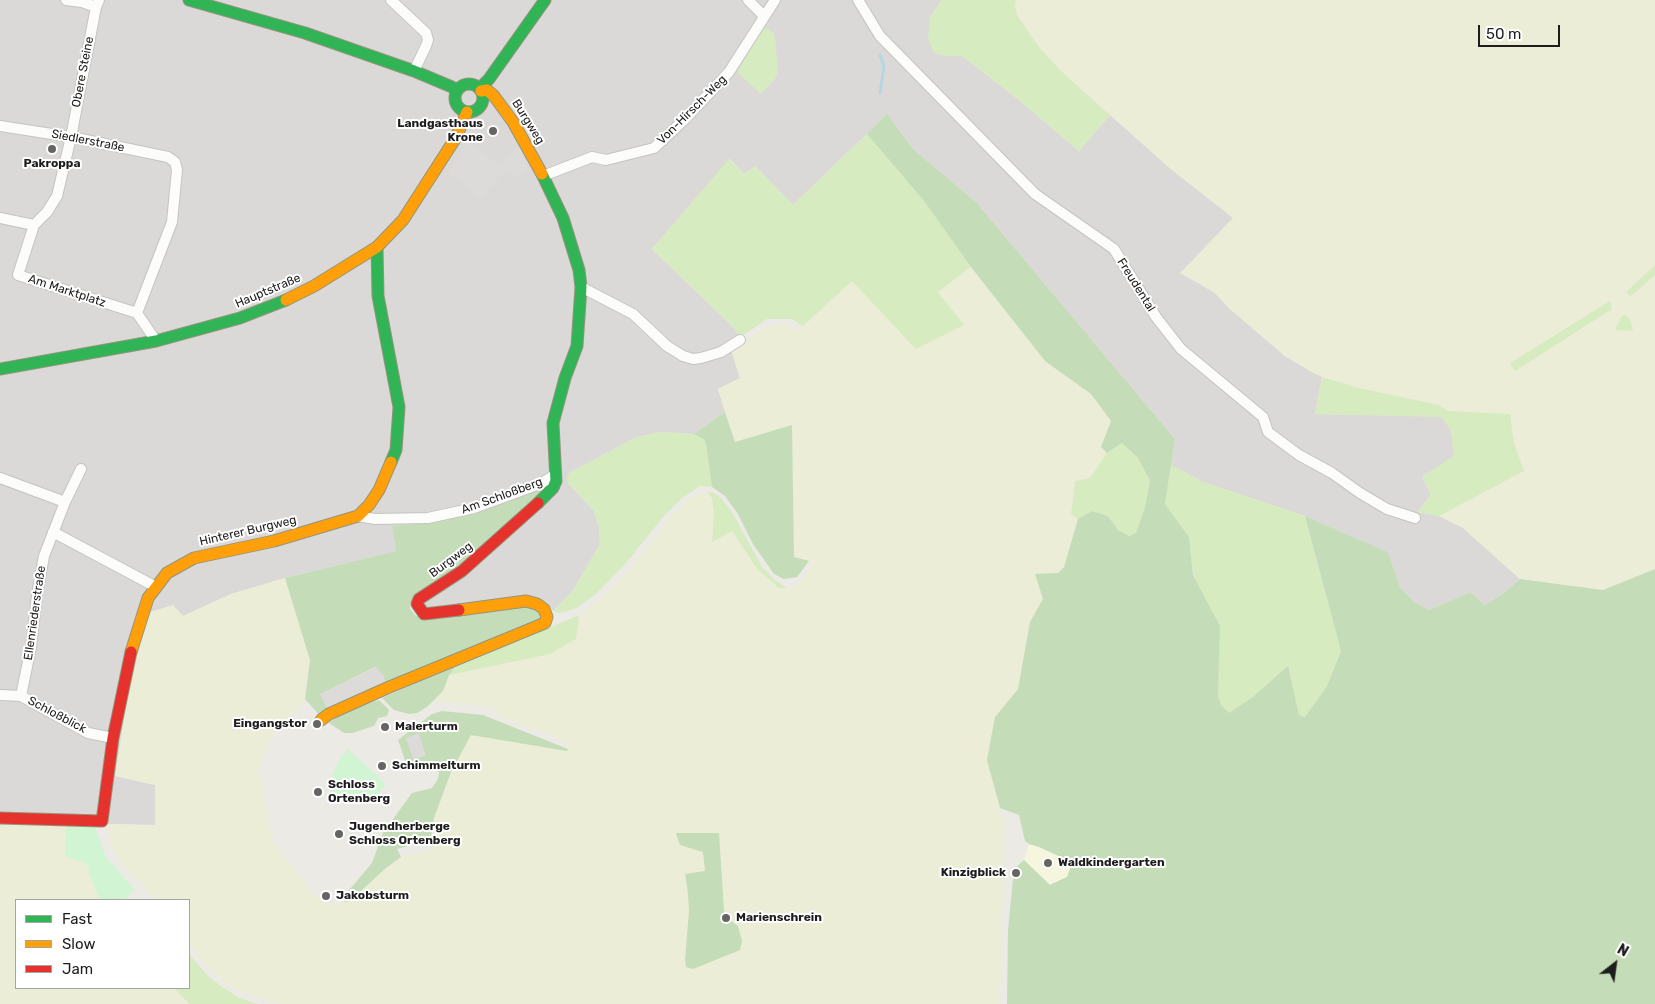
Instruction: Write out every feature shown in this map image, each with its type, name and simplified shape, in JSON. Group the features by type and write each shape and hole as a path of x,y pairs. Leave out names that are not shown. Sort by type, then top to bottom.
{"street":[{"name":"Obere Steine","path":"66,0 98,4 71,137"},
{"path":"189,0 305,34 414,71 452,87 457,91"},
{"path":"391,0 426,33 428,40 414,71"},
{"path":"480,90 545,0"},
{"path":"748,0 764,16"},
{"name":"Von-Hirsch-Weg","path":"543,176 592,157 606,160 654,148 686,118 729,72 775,0"},
{"name":"Freudental","path":"858,0 880,36 1035,194 1114,249 1156,318 1181,349 1263,417 1268,432 1299,455 1332,473 1387,509 1415,518"},
{"path":"472,84 480,90 483,95 482,104 476,110 467,112 456,104 456,95 460,87 472,84"},
{"name":"Burgweg","path":"321,720 387,688 546,623 547,617 544,609 537,604 526,601 431,614 424,614 419,610 417,604 420,599 462,571 516,524 553,488 556,474 553,423 565,378 577,346 581,287 579,270 563,218 543,176 502,105 487,90 480,90"},
{"name":"Hauptstraße","path":"0,369 156,341 240,318 279,304 343,270 377,247 403,220 455,139 467,112"},
{"name":"Siedlerstraße","path":"0,126 71,137 168,157 175,162 177,170 172,222 138,313"},
{"name":"Am Marktplatz","path":"71,137 57,196 47,212 34,224 18,275 138,313"},
{"path":"0,218 34,224"},
{"path":"358,516 369,505 379,490 396,450 397,439 398,407 378,296 377,247"},
{"path":"581,287 633,314 667,346 683,356 701,358 721,352 740,340"},
{"path":"138,313 156,341"},
{"name":"Ellenriederstraße","path":"21,696 31,647 36,595 44,556 65,502 81,469"},
{"name":"Am Schloßberg","path":"358,516 375,519 428,518 474,508 542,483 556,474"},
{"path":"0,478 65,502"},
{"name":"Hinterer Burgweg","path":"0,818 102,821 113,738 129,657 148,598 167,572 194,558 274,542 358,516"},
{"path":"53,532 156,587"},
{"name":"Schloßblick","path":"0,695 21,696 88,733 113,738"}],"shaded area":[{"path":"0,0 91,0 103,2 104,0 942,0 930,17 945,56 962,56 1014,96 1079,151 1110,115 1172,170 1234,218 1202,285 1215,293 1230,309 1285,356 1322,377 1315,414 1442,416 1451,431 1455,456 1422,477 1431,494 1418,512 1439,516 1463,528 1520,579 1485,605 1470,592 1429,610 1413,601 1400,587 1388,552 1305,516 1203,482 1171,465 1175,439 976,202 913,149 887,113 793,205 755,166 744,174 730,159 652,249 741,337 732,352 740,378 718,389 725,412 694,434 661,432 637,437 569,473 568,483 594,511 599,527 600,544 573,591 553,611 547,602 529,599 430,610 424,606 420,595 526,493 479,512 433,522 392,526 396,551 285,578 231,594 183,616 115,776 155,785 155,825 0,824"},
{"path":"1016,0 1655,0 1655,265 1626,292 1630,297 1655,275 1655,569 1603,590 1520,579 1463,528 1439,516 1524,471 1514,443 1510,414 1448,411 1439,405 1359,388 1315,374 1285,356 1230,309 1215,293 1180,273 1233,218 1172,170 1061,71 1039,47 1017,15"},
{"path":"467,141 500,165 519,145 531,165 516,177 507,169 481,198 448,173"},
{"path":"971,267 1045,361 1091,394 1111,421 1102,447 1107,453 1090,478 1071,514 1078,519 1064,567 1058,573 1030,622 1018,689 995,717 999,815 1005,817 1000,1004 283,1004 255,997 224,982 201,959 190,944 190,899 155,899 121,862 111,847 108,824 155,825 155,785 115,776 132,667 147,613 173,605 183,616 231,594 285,578 310,660 304,702 273,734 259,767 272,841 314,895 325,903 332,905 350,901 401,857 429,851 434,818 451,772 471,734 567,751 569,743 500,716 496,708 462,703 433,702 443,691 449,675 550,654 576,639 579,615 604,596 631,568 672,515 690,497 707,492 712,498 714,514 712,542 731,531 758,570 780,588 792,587 805,577 814,563 794,558 792,425 735,442 718,389 740,378 731,350 765,327 786,324 798,330 852,281 964,325 938,292"},
{"path":"376,667 383,675 385,683 328,711 320,694"},
{"path":"419,733 426,756 413,759 406,738"},
{"path":"0,824 66,824 66,857 86,863 100,899 15,899 15,989 175,989 189,1004 0,1004"},
{"name":"Waldkindergarten","path":"1029,844 1063,858 1072,866 1067,877 1049,885 1024,860"}],"green space":[{"path":"942,0 1016,0 1017,15 1039,47 1061,71 1110,115 1079,151 1014,96 962,56 945,56 933,52 928,38 930,17"},
{"path":"763,29 768,29 775,37 778,72 775,79 761,94 737,72"},
{"path":"887,113 913,149 976,202 1175,439 1165,504 1189,537 1193,575 1220,626 1218,697 1222,706 1229,713 1253,697 1288,666 1299,715 1305,717 1327,686 1341,651 1305,516 1388,552 1400,587 1413,601 1429,610 1470,592 1485,605 1520,579 1603,590 1655,569 1655,1004 1007,1004 1008,930 1014,869 1024,860 1050,885 1067,877 1071,866 1063,858 1025,841 1019,815 1000,808 987,760 995,717 1018,689 1030,622 1043,599 1035,574 1058,573 1064,567 1078,519 1092,511 1108,516 1118,530 1129,536 1136,533 1145,507 1150,481 1138,458 1122,443 1107,453 1101,447 1111,421 1091,394 1045,361 971,267 924,201 867,134"},
{"path":"867,134 924,201 971,267 938,292 964,325 916,349 852,281 803,326 792,319 767,319 741,337 652,249 729,159 744,174 755,166 793,205"},
{"path":"1655,265 1655,275 1630,297 1626,292"},
{"path":"1610,301 1612,309 1515,371 1510,363"},
{"path":"1625,315 1630,319 1633,331 1615,330 1621,317"},
{"path":"1322,377 1359,388 1439,405 1448,411 1510,414 1514,443 1524,471 1439,516 1418,512 1431,494 1422,477 1454,456 1451,431 1442,417 1315,414"},
{"path":"725,412 735,442 792,425 794,557 809,561 797,577 784,579 774,574 753,544 738,514 725,496 712,487 706,444 704,439 694,434"},
{"path":"661,432 694,434 704,439 712,487 700,486 682,498 665,515 625,564 596,594 578,607 568,611 559,613 553,611 573,591 600,544 599,527 594,511 568,483 569,473 637,437"},
{"path":"1122,443 1138,458 1150,481 1145,507 1136,533 1129,536 1118,530 1108,516 1092,511 1078,519 1071,514 1075,481 1090,478 1107,453"},
{"path":"1171,465 1203,482 1305,516 1341,651 1327,686 1305,717 1253,697 1229,714 1222,706 1218,697 1220,626 1193,575 1189,537 1165,504"},
{"path":"549,484 458,569 413,599 410,604 410,609 416,616 530,606 541,615 540,620 385,683 383,675 375,667 321,694 328,711 321,717 305,699 310,660 285,578 396,551 392,526 433,522 479,512"},
{"path":"707,492 714,493 722,499 732,512 762,567 775,580 787,588 779,588 758,570 732,531 712,542 714,514 712,498"},
{"path":"579,615 576,639 550,654 449,675 457,664 526,638"},
{"path":"457,664 449,675 443,691 427,707 417,713 409,714 394,710 382,698"},
{"path":"379,700 389,710 387,716 378,718 374,726 352,733 344,733 329,723 345,711"},
{"path":"442,711 483,715 568,749 567,751 471,735 451,772 434,818 431,838 397,849 401,857 350,901 344,902 345,895 372,863 383,833 412,793 432,788 438,779 439,772 421,764 406,763 398,740 432,714"},
{"path":"348,749 386,784 372,803 348,802 331,797 333,773 339,760"},
{"path":"66,824 94,824 106,857 134,889 126,899 100,899 86,863 66,857"},
{"path":"676,833 719,833 724,911 726,917 738,926 742,941 740,950 693,969 686,967 685,960 689,911 685,874 705,871 703,852 680,845"},
{"path":"190,955 208,976 222,987 238,997 258,1004 189,1004 175,989 190,989"}],"waterway":[{"path":"880,55 884,66 880,93"}],"traffic: fast":[{"path":"189,0 305,33 414,71 452,87 457,91"},
{"path":"480,88 489,79 545,0"},
{"path":"469,84 479,88 483,98 479,108 469,112 459,108 455,98 459,88 469,84"},
{"path":"538,503 553,488 556,481 553,423 565,378 577,346 581,287 579,270 563,218 542,174"},
{"path":"377,247 378,296 399,407 396,450 391,462"},
{"path":"0,369 156,341 240,318 286,300"}],"traffic: slow":[{"path":"481,91 487,90 494,96 513,122 542,174"},
{"path":"286,300 314,286 377,247 403,220 455,139 467,112"},
{"path":"131,652 148,598 167,573 194,558 274,541 358,516 369,505 379,490 391,462"},
{"path":"321,720 329,714 387,688 545,623 547,617 544,609 537,604 526,601 459,610"}],"traffic: jam":[{"path":"459,610 424,614 417,604 419,599 462,571 538,503"},
{"path":"0,818 102,821 113,738 131,652"}],"place":[{"name":"Landgasthaus Krone","path":"493,131"},
{"name":"Pakroppa","path":"52,149"},
{"name":"Eingangstor","path":"317,724"},
{"name":"Malerturm","path":"385,727"},
{"name":"Schimmelturm","path":"382,766"},
{"name":"Schloss Ortenberg","path":"318,792"},
{"name":"Jugendherberge Schloss Ortenberg","path":"339,834"},
{"name":"Waldkindergarten","path":"1048,863"},
{"name":"Kinzigblick","path":"1016,873"},
{"name":"Jakobsturm","path":"326,896"},
{"name":"Marienschrein","path":"726,918"}]}
